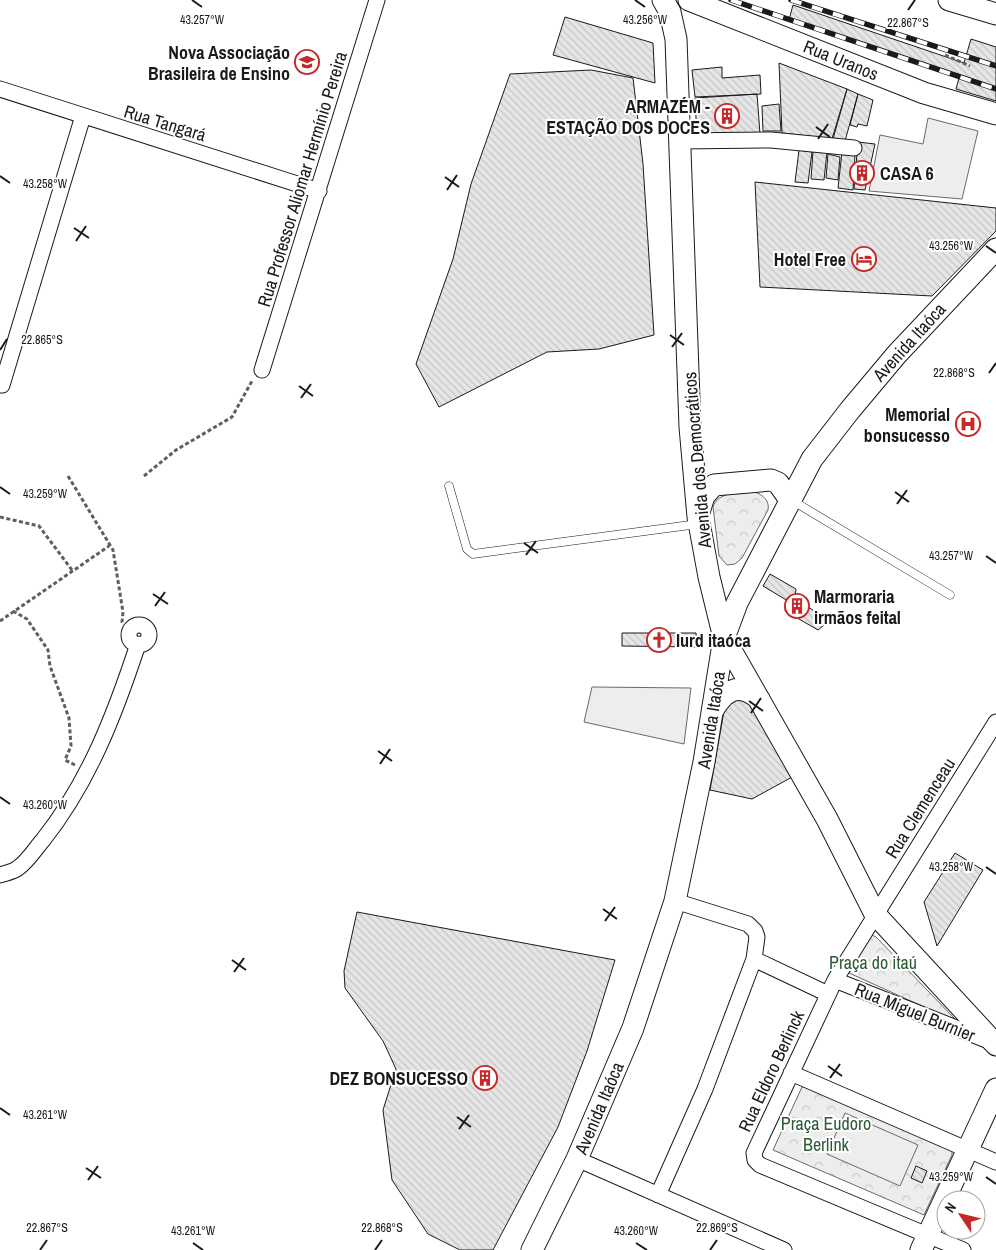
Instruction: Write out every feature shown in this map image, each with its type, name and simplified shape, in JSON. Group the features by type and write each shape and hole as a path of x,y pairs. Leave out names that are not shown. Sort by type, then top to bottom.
{"main road":[{"name":"Avenida dos Democráticos","path":"663,0 673,24 677,46 690,427 699,521 709,577 724,638 827,819 875,914 996,1044"},
{"path":"949,0 996,14"},
{"path":"673,24 698,4"},
{"name":"Rua Uranos","path":"698,4 924,93 996,114"},
{"name":"Avenida Itaóca","path":"532,1250 577,1159 633,1028 676,901 701,779 724,638 737,603 812,459 850,410 903,348 994,255"},
{"path":"699,521 704,496 714,485 771,480 783,488 790,500"},
{"path":"712,712 720,698 736,690 748,691 759,698"},
{"path":"924,1242 996,1089"}],"street":[{"name":"Rua Professor Aliomar Hermínio Pereira","path":"262,370 377,0"},
{"name":"Rua Tangará","path":"0,89 319,191"},
{"path":"1,385 83,116"},
{"path":"681,141 771,140 854,148"},
{"path":"0,875 18,868 30,856 55,825 83,778 113,718 134,638"},
{"name":"Rua Clemenceau","path":"875,914 996,722"},
{"path":"658,1195 704,1089 754,959 757,937 752,927 676,901"},
{"name":"Rua Eldoro Berlinck","path":"875,914 828,994 756,1148 756,1160 760,1165 924,1242"},
{"path":"754,959 828,994"},
{"name":"Rua Miguel Burnier","path":"835,980 996,1044"},
{"path":"791,1073 996,1162"},
{"path":"577,1159 784,1250"},
{"path":"924,1242 963,1250"}],"lane":[{"path":"449,486 467,549 473,554 699,521"},
{"path":"790,500 950,595"}],"path":[{"path":"945,55 970,66"},
{"path":"144,476 176,450 232,417 255,376 262,370"},
{"path":"68,476 82,496 113,550 123,612 122,622 134,638"},
{"path":"0,517 39,526 72,570"},
{"path":"0,621 109,546"},
{"path":"14,611 27,619 48,650 50,666 69,718 71,746 65,760"}],"green space":[{"path":"755,492 765,499 768,504 768,510 742,558 735,564 727,565 719,556 713,507 725,495"},
{"name":"Praça do itaú","path":"870,934 876,937 955,1019 953,1020 849,973"},
{"name":"Praça Eudoro Berlink","path":"809,1086 952,1150 952,1155 924,1215 773,1150 802,1087"}],"shaded area":[{"path":"928,118 978,131 962,199 869,191 880,135 923,144"},
{"path":"592,687 691,688 684,744 584,722"},
{"path":"845,1113 918,1145 900,1186 827,1154"}],"building":[{"path":"793,5 964,63 971,39 996,47 996,101 956,89 959,78 789,20"},
{"path":"565,17 653,43 655,83 553,55"},
{"path":"779,63 847,89 832,139 782,133"},
{"path":"722,67 722,78 760,75 761,94 695,97 692,70"},
{"path":"591,70 633,78 643,164 654,335 599,349 547,352 439,407 416,364 453,259 471,184 510,74"},
{"path":"847,89 858,94 845,141 833,139"},
{"name":"ARMAZÉM - ESTAÇÃO DOS DOCES","path":"757,94 760,134 697,138 695,98"},
{"path":"858,94 873,100 867,126 858,124 857,127 850,125"},
{"path":"779,104 781,131 763,131 762,106"},
{"name":"CASA 6","path":"858,142 875,144 865,190 854,189"},
{"path":"799,150 812,152 808,183 795,182"},
{"path":"813,151 827,152 824,180 811,179"},
{"path":"842,152 855,154 853,190 838,188"},
{"path":"828,154 840,157 838,180 826,178"},
{"name":"Hotel Free","path":"755,182 996,208 996,231 932,296 760,287"},
{"name":"Marmoraria irmãos feital","path":"770,574 796,589 795,598 829,621 818,630 785,611 788,601 763,586"},
{"name":"Iurd itaóca","path":"622,633 696,633 697,647 622,646"},
{"path":"745,698 794,776 752,799 710,790 724,711 733,699"},
{"path":"955,853 983,870 937,946 924,902"},
{"name":"DEZ BONSUCESSO","path":"357,912 615,960 587,1051 558,1127 493,1250 460,1250 428,1234 392,1180 383,1110 396,1069 383,1041 345,988 344,971"},
{"path":"916,1166 927,1171 922,1183 911,1178"}],"railway":[{"path":"731,0 996,89"},
{"path":"791,0 996,66"}],"place":[{"name":"Nova Associação Brasileira de Ensino","path":"307,62"},
{"name":"ARMAZÉM - ESTAÇÃO DOS DOCES","path":"727,116"},
{"name":"CASA 6","path":"862,173"},
{"name":"Hotel Free","path":"864,259"},
{"name":"Memorial bonsucesso","path":"968,424"},
{"name":"Marmoraria irmãos feital","path":"797,606"},
{"name":"Iurd itaóca","path":"659,640"},
{"name":"DEZ BONSUCESSO","path":"485,1078"}]}
